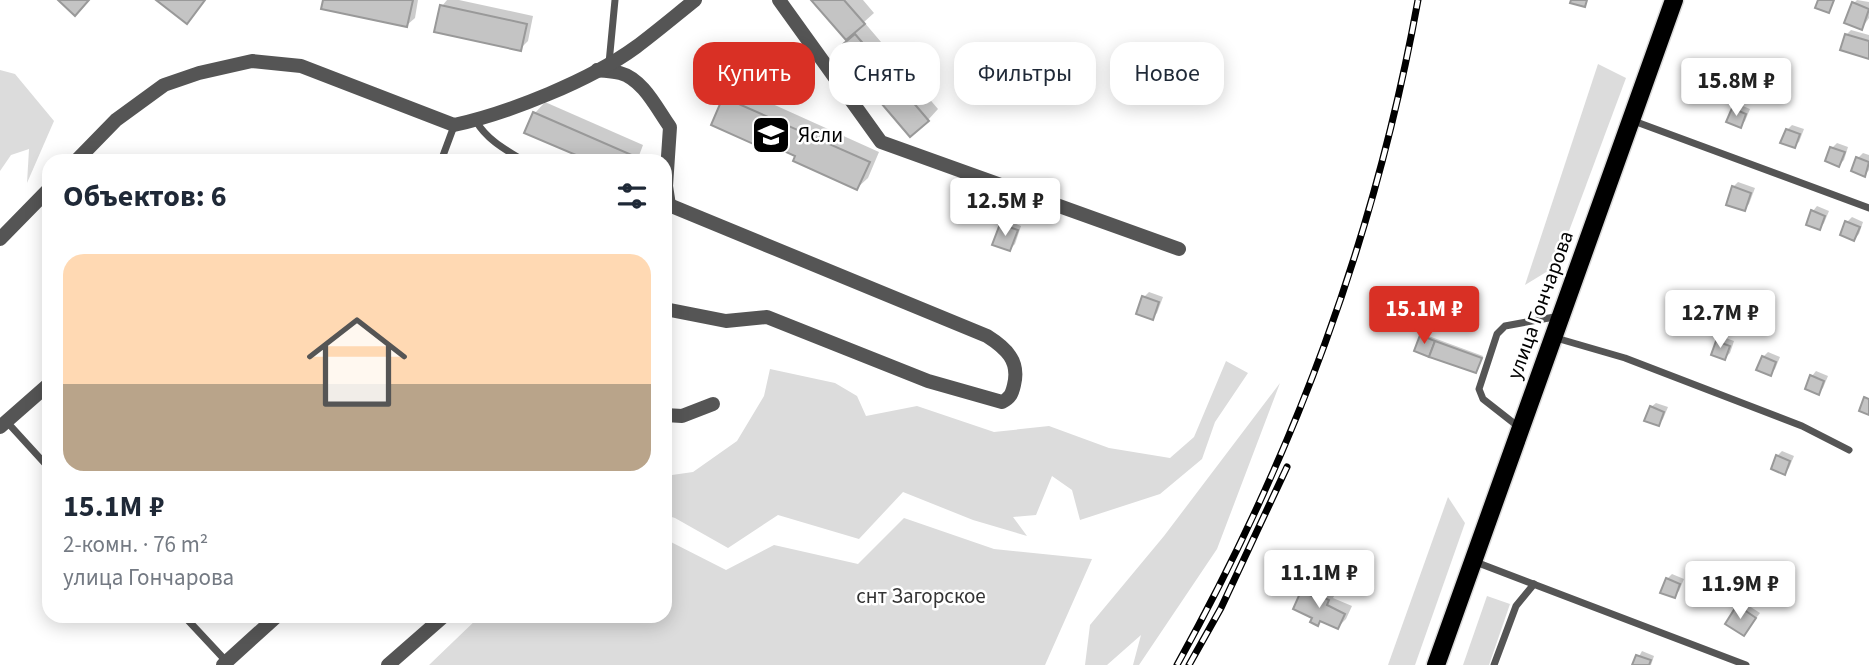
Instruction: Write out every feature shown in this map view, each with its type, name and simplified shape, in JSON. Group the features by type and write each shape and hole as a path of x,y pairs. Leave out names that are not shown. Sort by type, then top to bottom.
{"main road":[{"name":"улица Гончарова","path":"1436,665 1674,0"}],"street":[{"path":"83,154 116,120 164,85 199,73 252,61 301,66 454,125 476,121 561,88 634,49 695,0"},
{"path":"779,0 881,142 1179,249"},
{"path":"603,66 633,79 643,89 670,127 668,154"},
{"path":"0,239 42,196"},
{"path":"672,209 987,336 1002,345 1012,357 1017,370 1015,382 1012,394 1002,402 928,381 767,317 726,321 672,310"},
{"path":"3,425 42,390"},
{"path":"672,415 682,416 713,404"},
{"path":"225,664 269,623"},
{"path":"388,665 435,623"}],"lane":[{"path":"603,66 614,0"},
{"path":"1631,120 1869,208"},
{"path":"476,121 481,130 513,154"},
{"path":"444,154 454,125"},
{"path":"1520,428 1483,399 1479,389 1497,334 1505,326 1561,316"},
{"path":"1554,337 1625,358 1789,421 1849,450"},
{"path":"3,425 42,461"},
{"path":"1473,561 1746,665"},
{"path":"1494,665 1516,606 1534,584"},
{"path":"190,623 225,664"}],"green space":[{"path":"1598,64 1626,78 1556,266 1525,285"},
{"path":"0,70 15,74 54,121 27,183 29,149 11,155 0,171"},
{"path":"1226,361 1248,373 1215,422 1202,459 1160,494 1080,520 1072,490 1052,476 1036,515 1013,517 1027,536 973,520 903,492 859,539 778,515 728,548 672,517 672,475 693,472 737,441 764,396 770,369 835,383 857,396 866,416 917,406 994,432 1049,426 1109,448 1170,458 1194,437"},
{"path":"1280,383 1217,549 1139,665 1133,665 1141,635 1107,665 1085,665 1090,625 1164,536"},
{"path":"1448,497 1465,523 1415,665 1388,665"},
{"name":"снт Загорское","path":"904,518 994,549 1092,559 1045,665 429,665 473,623 672,623 672,543 726,570 774,545 858,564"},
{"path":"1487,596 1510,604 1489,665 1463,665"}],"building":[{"path":"58,0 89,0 75,16"},
{"path":"156,0 205,0 187,24"},
{"path":"323,0 413,0 407,27 321,9"},
{"path":"811,0 844,0 865,24 846,40"},
{"path":"1571,0 1587,0 1585,7 1570,3"},
{"path":"1818,0 1834,0 1829,13 1815,8"},
{"path":"1852,2 1869,9 1862,30 1844,23"},
{"path":"440,5 527,24 521,51 434,32"},
{"path":"855,34 862,42 846,42"},
{"path":"1845,34 1869,41 1869,59 1840,50"},
{"name":"Ясли","path":"720,105 741,105 870,162 857,190 793,161 795,156 771,145 769,151 711,125"},
{"path":"883,105 915,105 929,121 910,137"},
{"path":"1732,108 1746,114 1741,128 1726,122"},
{"path":"533,112 629,154 574,154 524,133"},
{"path":"1786,129 1800,134 1795,148 1780,143"},
{"path":"1830,147 1845,152 1839,167 1825,161"},
{"path":"1856,157 1869,162 1865,177 1851,171"},
{"path":"1732,186 1751,193 1745,211 1726,205"},
{"path":"1811,210 1825,216 1820,230 1806,225"},
{"path":"1845,221 1860,227 1854,241 1840,235"},
{"path":"1000,224 1018,230 1010,251 992,245"},
{"path":"1142,296 1159,302 1153,320 1136,314"},
{"path":"1420,335 1435,341 1429,357 1414,351"},
{"path":"1435,341 1482,358 1476,373 1429,357"},
{"path":"1716,341 1730,346 1725,360 1711,355"},
{"path":"1762,356 1776,362 1771,376 1756,370"},
{"path":"1810,375 1824,381 1819,395 1805,389"},
{"path":"1864,397 1869,399 1869,415 1859,411"},
{"path":"1650,406 1664,412 1659,426 1644,421"},
{"path":"1776,455 1790,461 1785,475 1771,469"},
{"path":"1666,578 1680,584 1675,598 1660,593"},
{"path":"1301,591 1318,599 1320,596 1329,600 1327,605 1345,614 1338,629 1320,621 1318,626 1310,622 1312,618 1293,609"},
{"path":"1737,605 1756,618 1744,636 1725,624"},
{"path":"1636,655 1651,660 1649,665 1632,665"}],"railway":[{"path":"1177,665 1258,506 1325,343 1379,175 1418,0"},
{"path":"1189,665 1221,608 1287,467"}],"place":[{"name":"Ясли","path":"771,135"}]}
